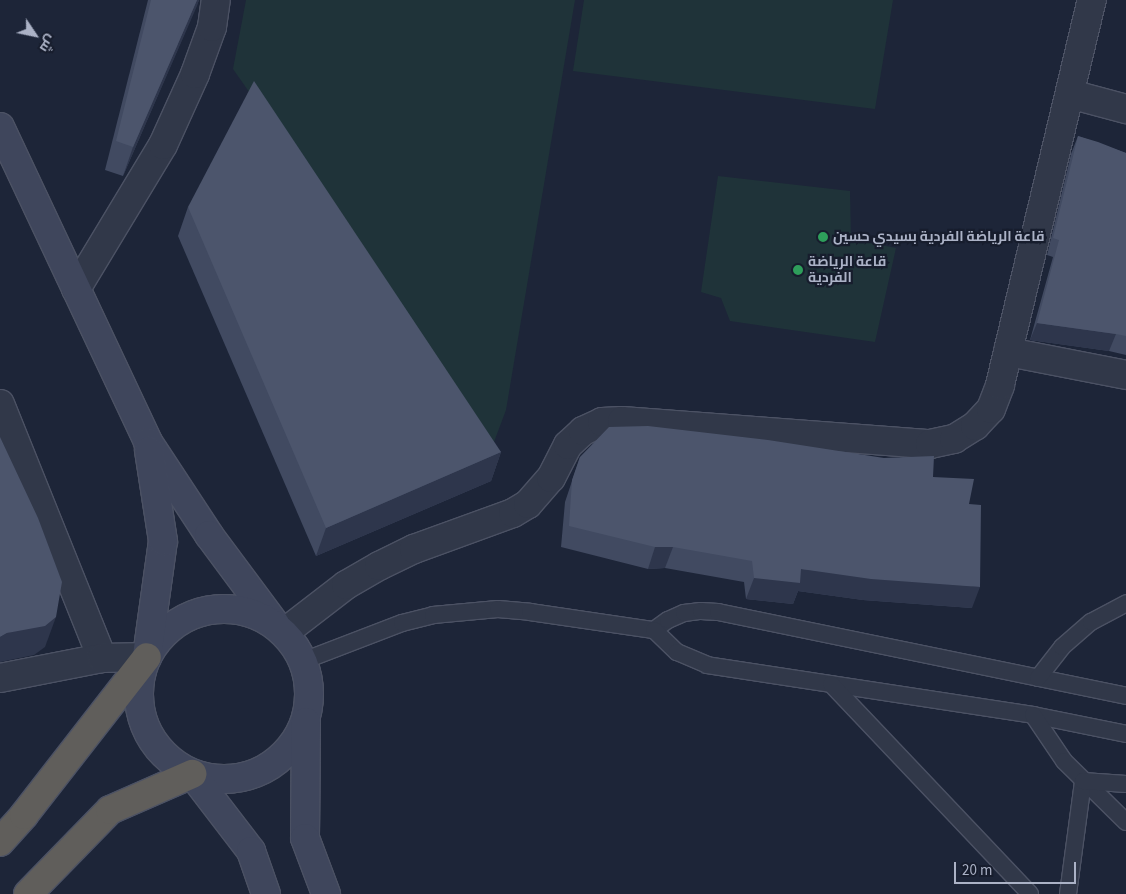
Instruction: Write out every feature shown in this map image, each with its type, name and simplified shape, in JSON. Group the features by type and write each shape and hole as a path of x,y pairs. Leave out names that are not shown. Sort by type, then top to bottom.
{"highway":[{"path":"0,842 24,815 146,657"},
{"path":"28,894 110,810 192,774"}],"main road":[{"path":"0,127 148,442 209,535 280,628 296,645 303,660 309,680 310,700 306,720 306,838 326,894"},
{"path":"148,442 163,541 146,657 139,684 140,712 150,738 169,760 192,774 220,780 248,776 273,764 293,745 306,720"},
{"path":"146,657 161,636 180,620 203,611 228,608 253,612 280,628"},
{"path":"192,774 251,851 266,894"}],"street":[{"path":"76,289 163,145 195,74 212,28 216,0"},
{"path":"280,628 379,566 414,549 514,513 528,504 551,478 568,445 583,431 602,422 622,421 930,444 954,439 974,426 991,408 1008,352 1092,0"},
{"path":"1070,94 1126,109"},
{"path":"1008,352 1126,375"},
{"path":"4,420 102,658"},
{"path":"0,678 102,658 146,657"}],"lane":[{"path":"1038,678 1062,647 1091,622 1126,602"},
{"path":"303,660 402,624 433,615 498,609 654,630 678,652 707,665 1033,716 1126,734"},
{"path":"654,630 668,620 684,613 718,612 1126,696"},
{"path":"831,684 1030,894"},
{"path":"1033,716 1064,761 1126,822"},
{"path":"1084,781 1126,784"},
{"path":"1068,894 1084,781"}],"shaded area":[{"path":"246,0 575,0 506,410 494,442 233,69"},
{"path":"584,0 893,0 875,109 573,71"},
{"name":"قاعة الرياضة الفردية","path":"718,176 850,191 851,239 896,248 875,342 730,321 721,298 701,292"}],"building":[{"path":"151,0 197,0 133,147 116,141"},
{"path":"254,81 501,452 326,528 188,207"},
{"path":"1078,136 1126,153 1126,336 1037,323 1059,240 1053,238"},
{"path":"648,426 768,440 884,458 934,456 933,477 974,479 969,504 981,505 980,587 871,579 801,569 800,583 754,578 752,561 673,547 655,547 569,526 572,480 580,457 609,427"},
{"path":"0,437 38,518 62,582 56,617 45,626 7,633 0,637"}],"place":[{"name":"قاعة الرياضة الفردية بسيدي حسين","path":"823,237"},
{"name":"قاعة الرياضة الفردية","path":"798,270"}]}
